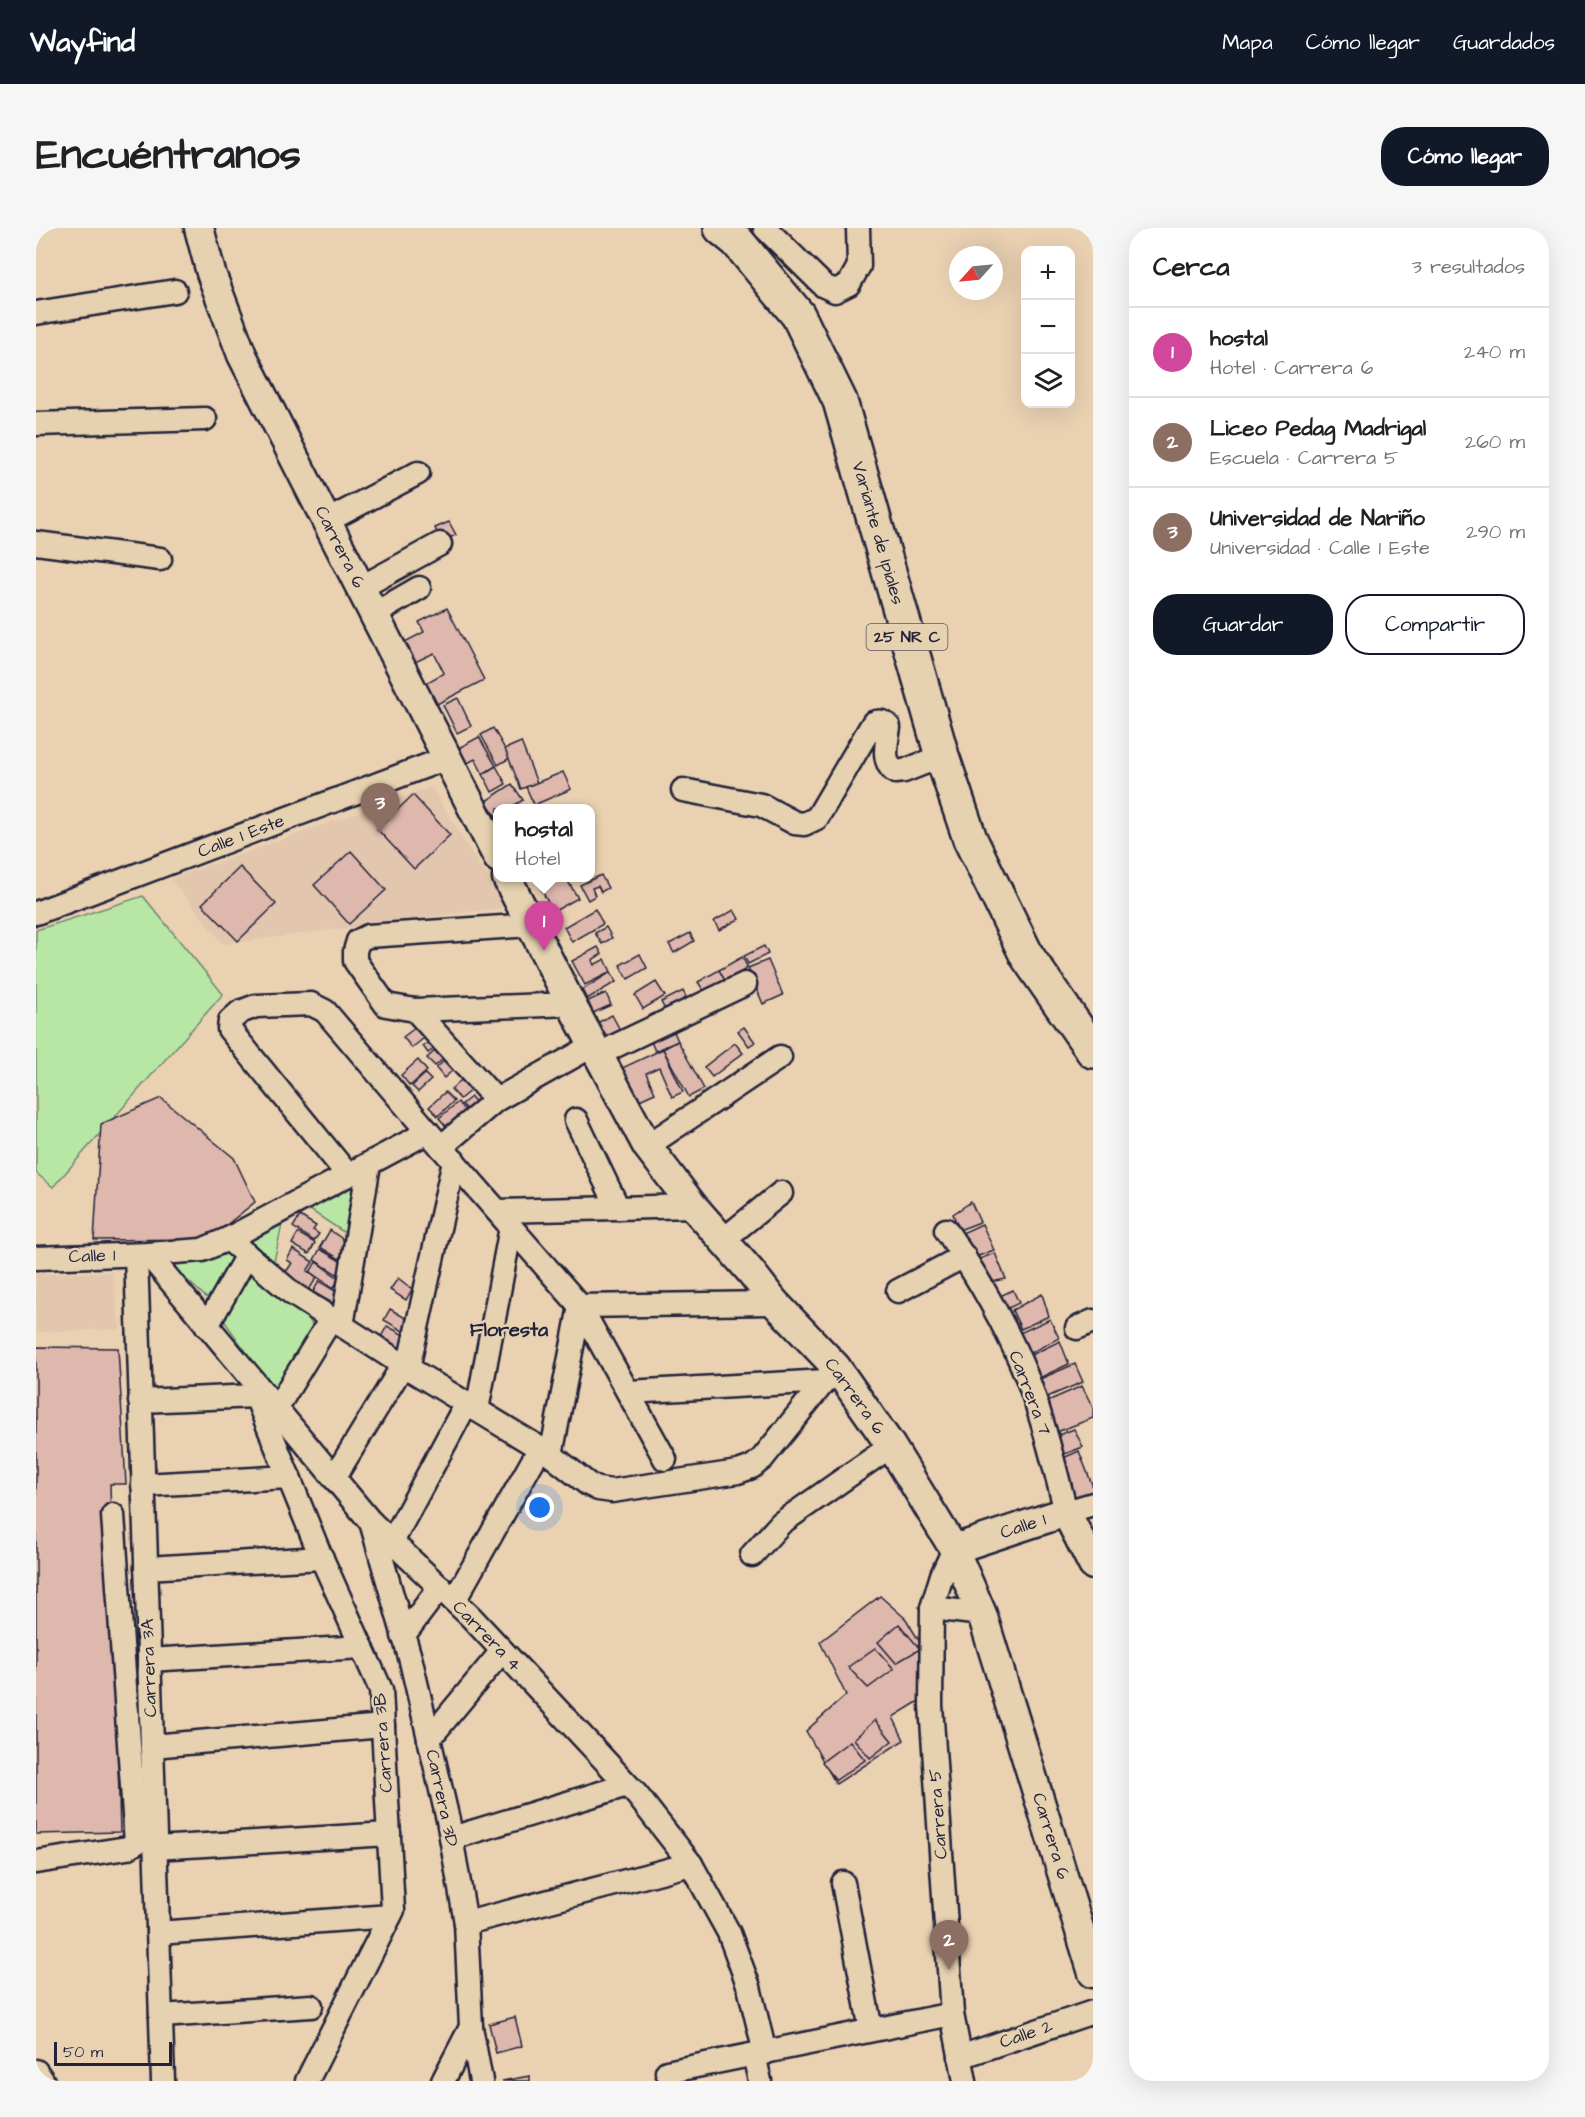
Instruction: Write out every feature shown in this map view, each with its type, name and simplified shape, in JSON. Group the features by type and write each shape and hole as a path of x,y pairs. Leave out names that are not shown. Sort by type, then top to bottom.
{"highway":[{"name":"Variante de Ipiales","path":"721,228 737,241 798,315 840,401 942,756 970,839 1027,956 1093,1051"}],"main road":[{"name":"Carrera 6","path":"199,228 211,273 242,355 493,848"},
{"name":"Carrera 6","path":"509,882 647,1146 693,1206 891,1446 954,1549 982,1614 1093,1973"},
{"name":"Calle 1","path":"954,1549 1066,1512"},
{"name":"Carrera 7","path":"1066,1512 1093,1565"}],"street":[{"path":"765,228 824,286 835,291 849,284 859,266 858,228"},
{"path":"36,313 175,291"},
{"path":"36,424 205,419"},
{"path":"327,521 418,473"},
{"path":"36,543 160,560"},
{"path":"360,588 440,544"},
{"path":"374,614 419,588"},
{"path":"683,790 761,805 795,823 804,824 817,818 873,723 877,721 882,721 889,727 887,763 895,772 904,771 942,756"},
{"name":"Calle 1 Este","path":"36,913 447,758"},
{"path":"531,925 368,936 358,941 355,961 386,1005 415,1010 571,1004"},
{"name":"Calle 1","path":"36,1258 201,1250 228,1239 369,1164 441,1147 496,1100 597,1050 615,1046 745,984"},
{"path":"348,1175 230,1029 230,1021 240,1012 256,1006 312,1004 325,1011 580,1306 665,1459"},
{"path":"415,1010 496,1100"},
{"path":"647,1146 780,1057"},
{"path":"576,1120 618,1208"},
{"path":"334,1478 405,1367 441,1147"},
{"path":"276,1409 337,1322 369,1164"},
{"path":"723,1240 781,1193"},
{"path":"504,1219 618,1208 693,1206"},
{"path":"392,1542 471,1407 504,1219"},
{"name":"Carrera 7","path":"946,1230 999,1316 1027,1379 1050,1445 1066,1512"},
{"path":"228,1239 293,1294 405,1367 546,1452 598,1490 612,1491 738,1472 752,1467 762,1459 831,1374"},
{"name":"Carrera 4","path":"142,1254 207,1326 370,1521 447,1594 502,1651 627,1785 691,1864 729,1933 749,1988 760,2054 760,2081"},
{"name":"Carrera 3A","path":"142,1254 140,1401 163,2081"},
{"path":"207,1326 247,1255"},
{"path":"898,1291 964,1256"},
{"path":"580,1306 775,1303"},
{"path":"404,1636 447,1594 546,1452 580,1306"},
{"path":"628,1392 831,1374"},
{"name":"Carrera 3B","path":"248,1375 322,1558 381,1690 393,1910 307,2081"},
{"path":"140,1401 256,1396"},
{"path":"752,1555 781,1523 891,1446"},
{"path":"143,1485 289,1477"},
{"name":"Calle 1","path":"1066,1512 1093,1504"},
{"path":"36,1862 127,1848 136,1843 113,1515"},
{"name":"Carrera 3D","path":"370,1521 404,1636 452,1838 466,1923 471,2027 481,2081"},
{"name":"Carrera 5","path":"954,1549 942,1575 932,1608 930,1705 952,2013 965,2081"},
{"path":"146,1569 322,1558"},
{"path":"932,1608 982,1614"},
{"path":"149,1660 362,1647"},
{"path":"429,1739 502,1651"},
{"path":"152,1746 383,1726"},
{"path":"452,1838 627,1785"},
{"path":"155,1848 389,1834"},
{"path":"466,1923 691,1864"},
{"path":"843,1882 871,2030"},
{"path":"158,1933 390,1916"},
{"path":"161,2016 311,2006"},
{"name":"Calle 2","path":"960,2057 1093,2012"},
{"path":"667,2072 952,2013"},
{"path":"442,2081 471,2027"},
{"path":"36,2071 43,2081"}],"shaded area":[{"path":"431,787 505,907 223,944 171,879"},
{"path":"112,1272 120,1329 36,1332 36,1274"}],"green space":[{"path":"143,896 223,994 53,1187 36,1173 36,930"},
{"path":"363,1172 351,1237 307,1208"},
{"path":"284,1215 272,1271 243,1238"},
{"path":"230,1244 235,1257 210,1301 172,1266"},
{"path":"251,1270 305,1310 313,1328 273,1390 218,1312"}],"building":[{"path":"449,522 456,535 441,542 435,528"},
{"path":"447,608 484,680 435,705 424,684 444,673 434,653 411,664 401,644 424,632 419,622"},
{"path":"458,698 471,726 457,733 443,705"},
{"path":"493,728 510,758 498,765 481,735"},
{"path":"479,737 496,766 483,774 475,759 462,766 453,751"},
{"path":"521,742 537,783 521,789 505,749"},
{"path":"496,766 506,784 492,792 483,774"},
{"path":"563,772 571,789 534,804 526,787"},
{"path":"512,784 523,800 516,804 493,804 493,812 486,801"},
{"path":"413,795 450,835 414,869 377,829"},
{"path":"351,851 386,890 349,924 314,885"},
{"path":"240,867 276,904 238,941 202,904"},
{"path":"601,875 608,888 601,892 598,886 592,888 595,896 588,900 580,885 595,882 595,878"},
{"path":"538,882 568,882 578,898 553,912"},
{"path":"595,909 603,924 572,942 564,927"},
{"path":"734,910 739,919 719,930 714,921"},
{"path":"606,927 612,938 602,944 595,933"},
{"path":"690,933 694,941 674,953 669,944"},
{"path":"764,946 768,954 748,964 744,956"},
{"path":"598,947 602,954 592,960 594,965 605,959 611,972 585,985 572,961"},
{"path":"640,954 647,968 628,979 620,965"},
{"path":"742,957 748,968 725,981 719,970"},
{"path":"768,960 783,995 763,1004 748,968"},
{"path":"719,970 725,981 705,993 698,982"},
{"path":"611,972 616,982 587,999 582,990"},
{"path":"656,982 665,996 643,1009 635,995"},
{"path":"683,991 688,1001 667,1013 661,1002"},
{"path":"606,993 611,1005 593,1013 588,1001"},
{"path":"612,1015 620,1030 605,1038 597,1023"},
{"path":"416,1027 420,1033 427,1027 431,1032 412,1048 403,1037"},
{"path":"672,1027 678,1041 655,1051 649,1037"},
{"path":"744,1027 755,1042 749,1046 738,1031"},
{"path":"436,1037 441,1044 428,1053 423,1046"},
{"path":"678,1041 704,1089 689,1097 663,1049"},
{"path":"735,1043 743,1053 712,1077 704,1067"},
{"path":"441,1045 449,1054 435,1066 427,1058"},
{"path":"663,1049 683,1092 672,1097 659,1067 646,1073 655,1093 635,1102 620,1069"},
{"path":"451,1055 459,1065 444,1078 436,1068"},
{"path":"418,1060 427,1071 410,1086 401,1075"},
{"path":"425,1074 431,1080 418,1092 412,1086"},
{"path":"468,1074 477,1085 460,1099 451,1089"},
{"path":"445,1092 454,1101 438,1116 429,1107"},
{"path":"471,1097 482,1108 473,1116 462,1104"},
{"path":"161,1098 234,1158 255,1202 209,1239 94,1240 101,1124"},
{"path":"458,1102 469,1115 450,1131 439,1118"},
{"path":"971,1202 980,1222 959,1230 953,1214"},
{"path":"300,1216 316,1226 313,1230 319,1234 314,1241 293,1227"},
{"path":"982,1224 994,1250 973,1258 960,1234"},
{"path":"330,1230 352,1246 346,1263 320,1247"},
{"path":"298,1233 315,1243 309,1254 292,1244"},
{"path":"293,1249 313,1262 307,1271 317,1277 309,1290 284,1275 292,1263 287,1260"},
{"path":"320,1249 347,1265 340,1276 314,1260"},
{"path":"995,1253 1006,1279 987,1283 977,1260"},
{"path":"316,1262 340,1279 333,1288 310,1272"},
{"path":"398,1278 412,1289 406,1300 390,1290"},
{"path":"319,1281 340,1294 334,1304 313,1292"},
{"path":"1013,1290 1019,1303 1000,1312 993,1299"},
{"path":"1042,1294 1049,1316 1021,1329 1012,1310"},
{"path":"390,1309 409,1320 403,1331 384,1320"},
{"path":"1050,1319 1059,1338 1021,1358 1011,1337"},
{"path":"387,1326 406,1336 400,1348 381,1337"},
{"path":"1060,1341 1069,1364 1037,1379 1029,1356"},
{"path":"36,1347 118,1348 126,1484 110,1484 120,1832 36,1834"},
{"path":"1075,1364 1083,1382 1040,1400 1033,1382"},
{"path":"1082,1386 1093,1408 1093,1418 1054,1433 1041,1404"},
{"path":"1074,1429 1083,1447 1062,1455 1056,1436"},
{"path":"1079,1451 1093,1492 1073,1497 1061,1459"},
{"path":"880,1596 906,1619 928,1656 924,1698 893,1717 904,1740 836,1784 806,1731 846,1695 820,1642"},
{"path":"899,1624 920,1649 896,1663 878,1642"},
{"path":"875,1648 894,1669 868,1688 848,1667"},
{"path":"875,1720 892,1741 870,1758 854,1739"},
{"path":"850,1741 865,1760 836,1780 822,1762"},
{"path":"515,2017 522,2046 496,2053 489,2024"},
{"path":"530,2076 530,2081 502,2081"}],"place":[{"name":"Universidad de Nariño","path":"380,833"},
{"name":"hostal","path":"544,951"},
{"name":"Liceo Pedag Madrigal","path":"949,1970"}],"district":[{"name":"Floresta","path":"509,1330"}]}
